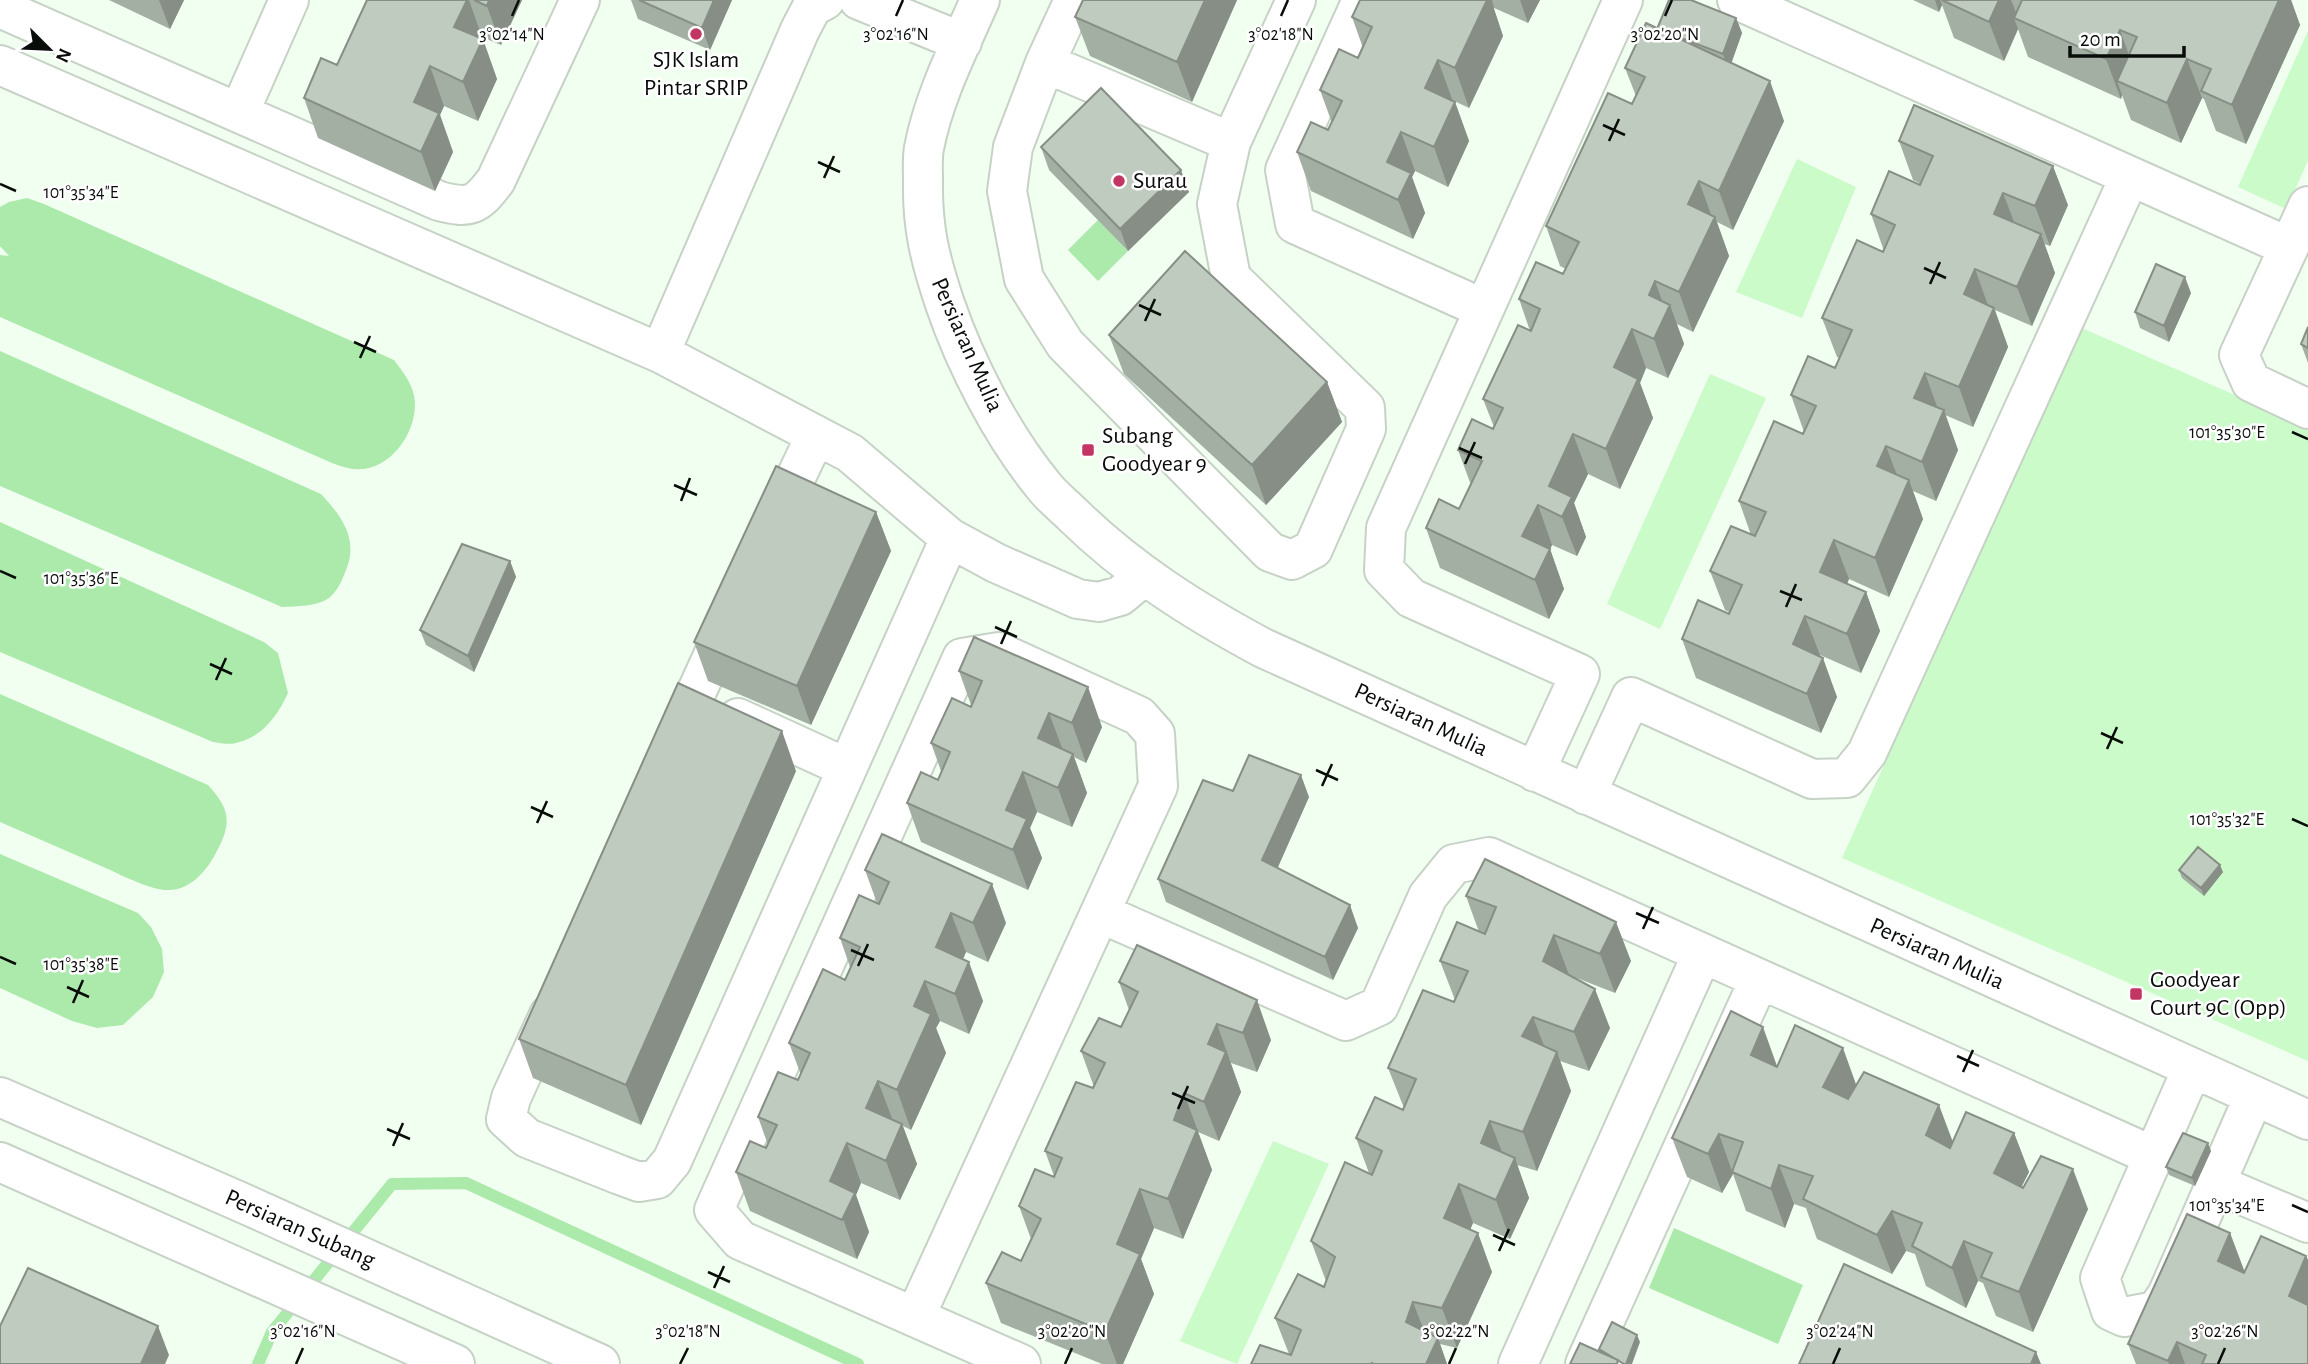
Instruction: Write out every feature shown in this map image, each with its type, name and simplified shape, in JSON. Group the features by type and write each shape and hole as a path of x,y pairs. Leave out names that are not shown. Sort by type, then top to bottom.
{"street":[{"path":"239,113 289,0"},
{"path":"0,8 58,17 239,113 439,201 455,205 470,204 483,198 496,180 580,0"},
{"path":"660,353 800,30 812,7 825,0"},
{"path":"859,0 961,42"},
{"name":"Persiaran Mulia","path":"980,0 938,96 924,150 922,215 931,264 972,371 1003,427 1043,486 1089,531 1144,576 1206,617 1263,648 2308,1120"},
{"path":"1073,0 1013,147 1007,191 1024,279 1065,344 1270,552 1292,560 1313,550 1366,429 1365,408 1231,278 1217,204 1231,142 1296,0"},
{"path":"1362,0 1285,170 1296,225 1484,309"},
{"path":"1535,772 1580,674 1410,598 1384,570 1386,528 1623,0"},
{"path":"1737,0 2289,247"},
{"path":"1045,64 1231,142"},
{"path":"0,65 660,353 850,453 950,538 996,563 1078,599 1099,602 1121,596 1144,576"},
{"path":"1586,795 1631,697 1812,779 1847,778 1867,753 2130,176"},
{"path":"2308,206 2239,355 2251,382 2308,409"},
{"path":"760,553 816,435"},
{"path":"562,985 511,1098 506,1119 527,1138 620,1175 639,1182 657,1179 672,1161 950,538"},
{"path":"660,772 738,601"},
{"path":"915,1317 1158,786 1155,734 1139,716 999,652 962,658 714,1210 740,1240 1021,1364"},
{"path":"694,697 847,768"},
{"path":"1100,914 1346,1021 1379,1006 1428,895 1454,864 1489,857 2153,1156"},
{"path":"1518,1364 1702,954"},
{"path":"1585,1364 1759,980"},
{"path":"2192,1069 2100,1278 2111,1311 2124,1317 2157,1311 2167,1295 2254,1096"},
{"name":"Persiaran Subang","path":"0,1097 600,1364"},
{"path":"0,1162 456,1364"},
{"path":"2216,1184 2308,1223"}],"shaded area":[{"path":"2308,31 2308,161 2286,209 2238,187"},
{"path":"1797,159 1856,187 1802,318 1736,292"},
{"path":"27,198 394,360 408,380 415,398 414,416 404,440 388,459 365,469 353,469 332,463 0,317 0,255 9,256 0,246 0,207"},
{"path":"1098,220 1128,251 1098,281 1068,250"},
{"path":"2082,328 2308,427 2308,1061 1842,858"},
{"path":"0,351 321,494 337,512 350,541 349,563 336,590 329,598 318,603 282,607 0,486"},
{"path":"1710,374 1766,398 1660,629 1607,604"},
{"path":"0,522 264,642 278,653 288,693 274,718 261,731 245,740 230,744 213,742 0,652"},
{"path":"0,694 208,785 224,806 227,821 215,854 200,876 178,889 162,890 130,879 0,822"},
{"path":"0,854 138,913 151,927 162,949 164,972 153,997 123,1025 97,1028 72,1021 0,988"},
{"path":"1273,1141 1329,1164 1237,1364 1180,1341"},
{"path":"1674,1228 1803,1285 1778,1344 1649,1288"}],"building":[{"path":"367,0 467,0 454,27 483,39 463,82 430,66 414,102 439,113 421,152 304,98 321,58 337,65"},
{"path":"474,0 489,0 487,6"},
{"path":"639,0 714,0 702,28"},
{"path":"1083,0 1205,0 1177,62 1075,17"},
{"path":"1360,0 1487,0 1455,68 1438,60 1425,88 1455,102 1434,147 1401,132 1387,162 1411,173 1398,200 1297,152 1311,122 1328,130 1342,101 1320,90 1339,49 1358,58 1372,27 1352,17"},
{"path":"1669,0 1691,0 1736,18 1723,54 1657,29"},
{"path":"1942,0 1999,0 1989,22"},
{"path":"2022,0 2279,0 2232,105 2201,91 2211,69 2187,59 2167,103 2117,81 2137,37 2120,30 2106,59 2014,18"},
{"path":"1646,23 1770,81 1719,191 1699,181 1688,204 1715,217 1679,292 1655,281 1649,295 1670,305 1654,339 1632,329 1614,367 1638,379 1606,449 1573,434 1549,486 1572,497 1562,517 1538,505 1522,536 1550,549 1535,580 1426,528 1439,499 1459,509 1482,461 1458,450 1472,419 1493,429 1503,408 1483,399 1518,325 1531,331 1540,309 1519,299 1536,262 1563,274 1579,242 1546,226 1608,93 1632,104 1645,77 1625,68"},
{"name":"Surau","path":"1101,88 1181,170 1120,229 1041,147"},
{"path":"1914,105 2053,166 2035,206 2003,193 1994,214 2041,234 2017,287 1975,269 1964,294 1994,308 1959,387 1925,373 1914,398 1944,410 1922,462 1886,446 1877,466 1909,480 1875,558 1834,540 1820,572 1866,592 1847,634 1805,616 1793,644 1823,658 1807,694 1682,639 1698,600 1729,614 1742,585 1710,571 1731,526 1755,536 1766,512 1739,501 1774,421 1803,434 1816,406 1791,395 1808,356 1835,368 1852,330 1822,318 1857,240 1883,252 1895,225 1871,214 1889,171 1920,185 1933,156 1899,141"},
{"path":"1185,251 1327,382 1252,465 1109,335"},
{"path":"2156,264 2185,277 2164,326 2135,312"},
{"path":"2308,327 2308,348 2301,344"},
{"path":"776,466 876,512 797,686 694,642"},
{"path":"462,544 510,561 468,656 420,630"},
{"path":"974,637 1088,687 1072,723 1049,713 1038,738 1073,754 1058,788 1023,772 1006,810 1027,819 1013,850 907,803 921,772 938,780 950,752 931,743 952,698 971,707 982,681 959,671"},
{"path":"678,683 782,731 626,1085 519,1039"},
{"path":"1249,755 1301,775 1262,860 1350,905 1325,957 1158,879 1203,780 1233,791"},
{"path":"882,834 992,884 973,923 951,913 936,947 969,962 955,994 925,981 914,1006 931,1014 897,1090 878,1081 866,1108 902,1124 886,1161 847,1143 830,1181 855,1193 842,1220 736,1172 750,1141 766,1148 777,1125 758,1117 778,1072 798,1080 810,1053 789,1043 823,969 845,980 860,947 840,938 859,895 879,904 889,882 865,870"},
{"path":"2198,847 2220,865 2201,888 2179,870"},
{"path":"1485,859 1616,922 1600,954 1554,935 1543,961 1595,989 1574,1032 1533,1017 1522,1036 1557,1052 1523,1132 1490,1121 1481,1143 1515,1158 1496,1200 1459,1184 1444,1218 1478,1233 1442,1308 1413,1302 1406,1322 1438,1338 1426,1364 1251,1364 1260,1345 1291,1355 1301,1330 1275,1318 1298,1274 1324,1287 1335,1257 1311,1241 1345,1162 1372,1175 1382,1151 1356,1138 1375,1097 1403,1110 1416,1079 1388,1068 1423,990 1454,1002 1468,971 1440,961 1457,922 1485,934 1496,907 1466,896"},
{"path":"1137,945 1257,1000 1243,1033 1217,1024 1208,1044 1226,1052 1204,1102 1184,1093 1174,1120 1197,1130 1168,1199 1140,1189 1117,1244 1140,1254 1105,1332 986,1283 1002,1252 1021,1261 1041,1219 1019,1206 1035,1169 1054,1177 1062,1158 1045,1151 1076,1082 1093,1088 1105,1063 1081,1051 1099,1018 1121,1027 1138,992 1119,982"},
{"path":"1731,1011 1763,1027 1751,1055 1777,1067 1795,1025 1843,1048 1823,1087 1848,1099 1864,1072 1939,1105 1926,1135 1950,1148 1966,1112 2014,1133 1994,1173 2023,1188 2041,1156 2073,1169 2019,1292 1981,1277 1992,1253 1964,1241 1952,1268 1912,1246 1922,1223 1892,1211 1877,1235 1803,1199 1813,1176 1779,1165 1771,1189 1732,1172 1743,1142 1719,1134 1708,1154 1672,1138"},
{"path":"2183,1133 2208,1143 2192,1178 2166,1167"},
{"path":"2187,1214 2230,1233 2218,1261 2244,1273 2261,1236 2306,1256 2289,1296 2308,1305 2308,1364 2202,1364 2206,1355 2177,1342 2168,1361 2128,1344"},
{"path":"1844,1264 2036,1352 2031,1364 1799,1364"},
{"path":"28,1268 158,1326 141,1364 0,1364 0,1326"},
{"path":"1612,1322 1637,1335 1626,1364 1599,1349"},
{"path":"1580,1343 1618,1360 1617,1364 1570,1364"}],"waterway":[{"path":"258,1364 272,1332 392,1184 466,1183 858,1364"}],"place":[{"name":"SJK Islam Pintar SRIP","path":"696,34"},
{"name":"Surau","path":"1119,181"},
{"name":"Subang Goodyear 9","path":"1088,450"},
{"name":"Goodyear Court 9C (Opp)","path":"2136,994"}]}
